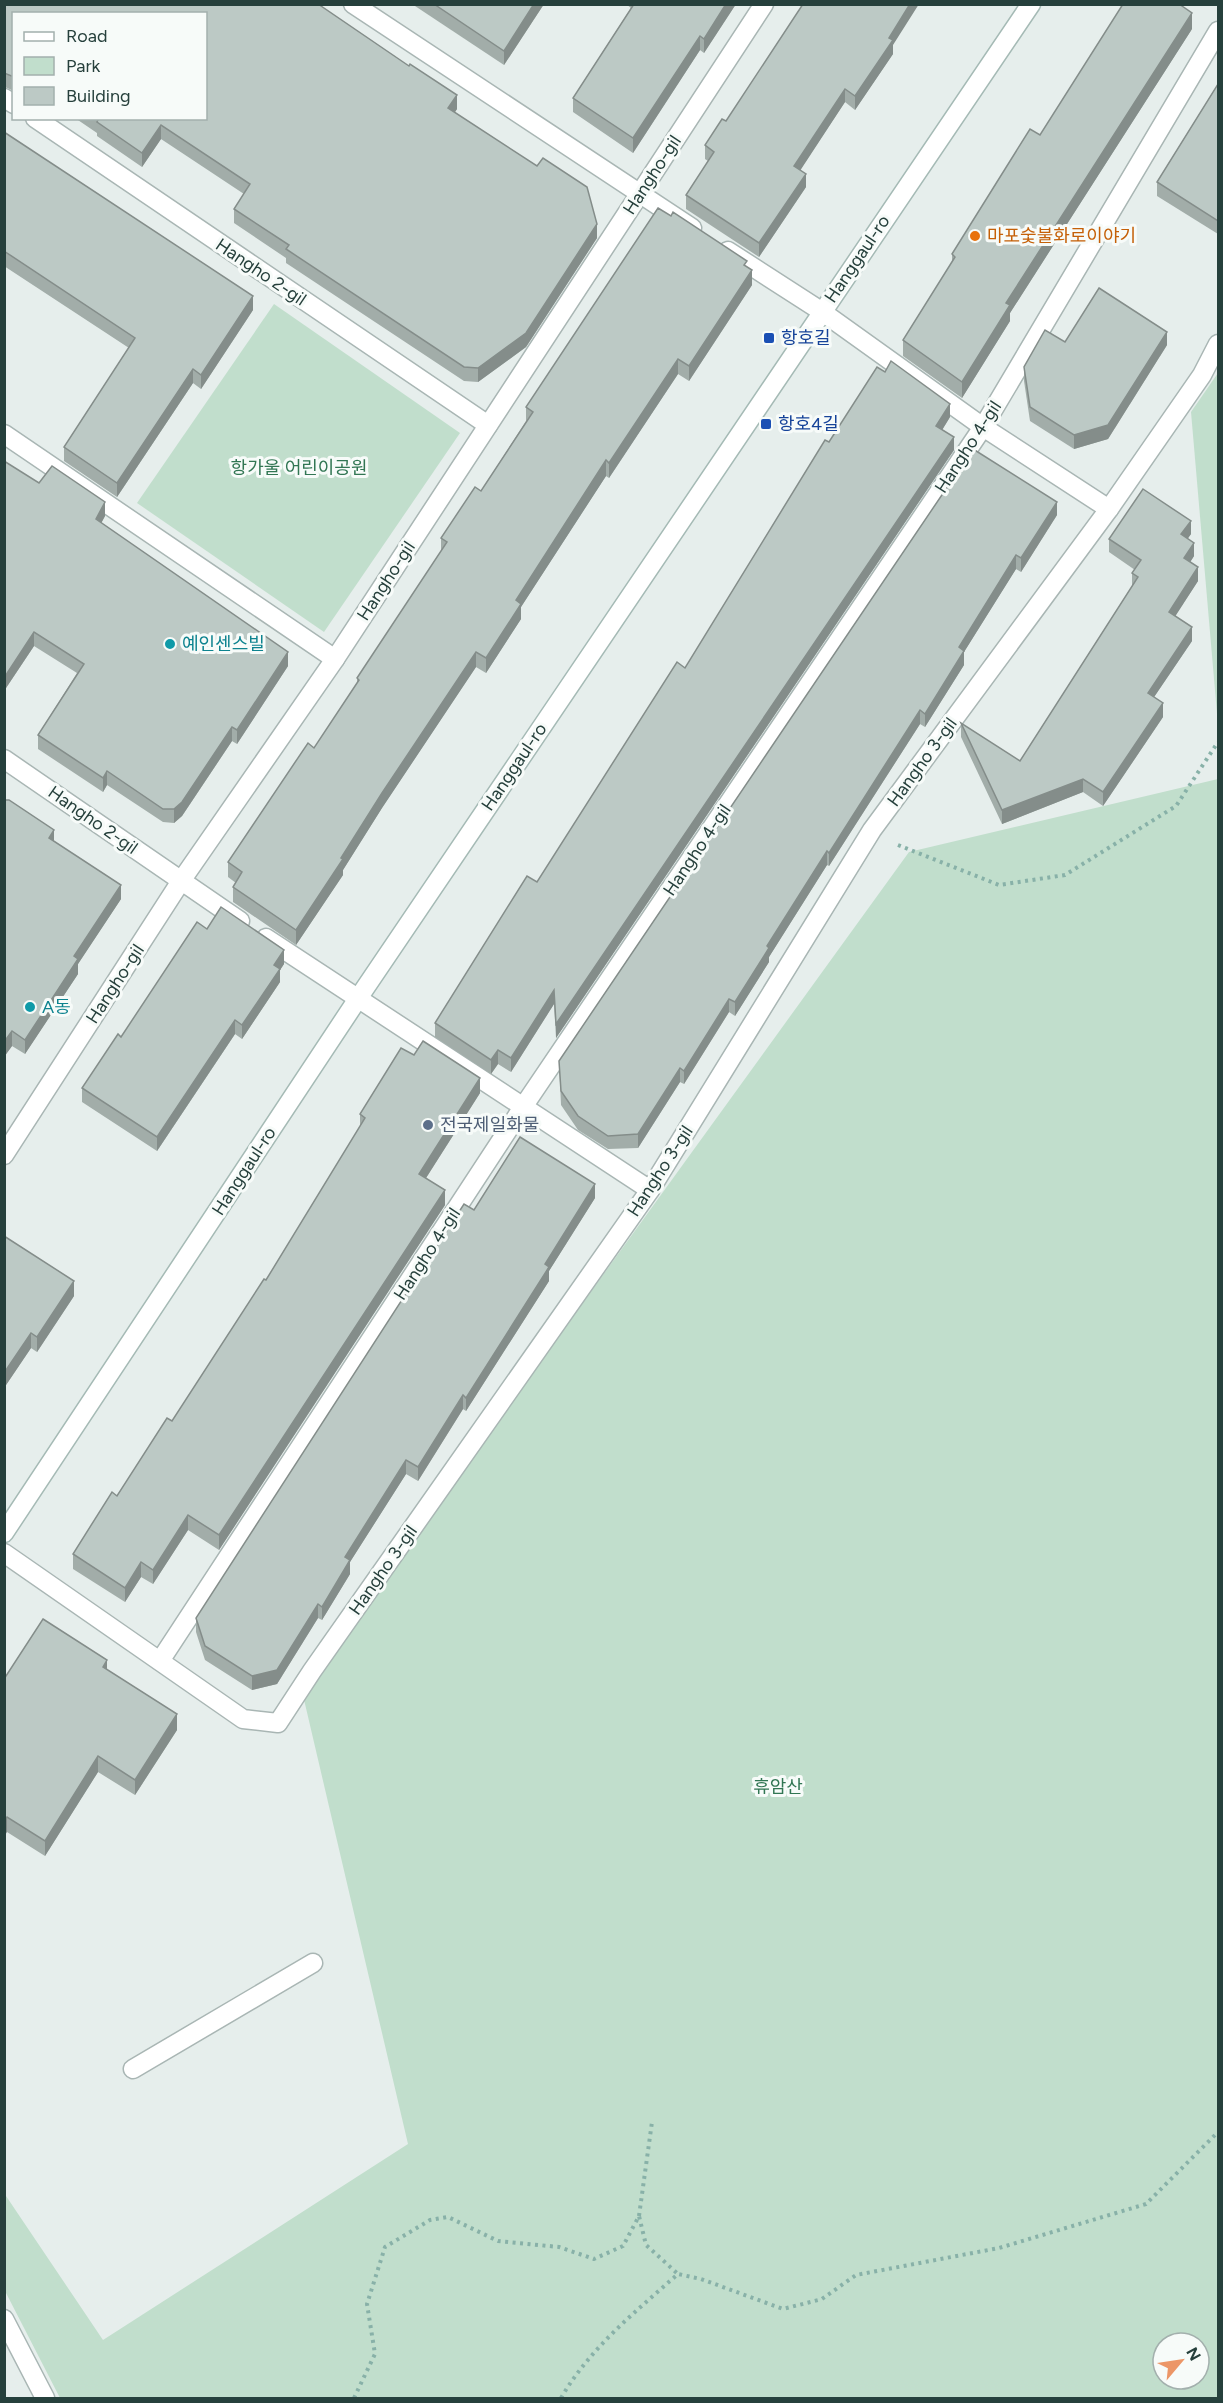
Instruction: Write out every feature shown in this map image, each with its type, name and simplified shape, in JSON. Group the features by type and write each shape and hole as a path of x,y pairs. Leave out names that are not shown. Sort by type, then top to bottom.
{"street":[{"path":"352,4 821,311 983,427 1109,509"},
{"name":"Hangho-gil","path":"4,1155 181,881 335,658 764,4"},
{"name":"Hanggaul-ro","path":"4,1533 357,1000 821,311 1031,4"},
{"name":"Hangho 4-gil","path":"160,1661 523,1107 983,427 1218,31"},
{"name":"Hangho 2-gil","path":"38,120 488,425"},
{"name":"Hangho 3-gil","path":"4,1553 243,1719 278,1723 312,1671 650,1190 872,830 1109,509 1202,375 1218,344"},
{"path":"4,434 335,658"},
{"name":"Hangho 2-gil","path":"4,759 357,1000 650,1190"},
{"path":"133,2068 313,1963"},
{"path":"4,2319 45,2398"}],"path":[{"path":"872,830 900,847 999,885 1065,875 1176,806 1218,742"},
{"path":"354,2398 375,2354 367,2304 385,2247 430,2220 448,2217 498,2241 559,2247 594,2259 623,2246 639,2216 652,2122"},
{"path":"639,2216 646,2245 678,2274 701,2279 783,2309 822,2299 856,2275 999,2248 1146,2205 1218,2132"},
{"path":"561,2398 603,2341 678,2274"}],"green space":[{"name":"항가울 어린이공원","path":"274,304 460,433 324,632 137,503"},
{"path":"1218,373 1218,725 1191,412"},
{"name":"휴암산","path":"1218,779 1218,2398 60,2398 5,2291 4,2193 103,2340 408,2144 302,1691 909,852"}],"building":[{"path":"4,4 318,4 409,66 410,64 457,95 448,108 537,166 543,158 587,187 597,224 526,333 478,368 464,367 286,249 289,245 234,209 250,184 161,125 142,153 97,122 98,120 207,120 207,12 12,12 12,76 4,73"},
{"path":"434,4 534,4 504,51"},
{"path":"634,4 726,4 704,39 700,36 633,138 573,98"},
{"path":"803,4 910,4 889,38 893,40 855,96 845,89 794,166 806,174 759,243 686,195 714,152 705,145 722,119 726,121"},
{"path":"1123,4 1179,4 1192,13 1006,303 1010,305 962,382 903,340 955,257 952,254 1030,129 1040,135"},
{"path":"1218,84 1218,221 1157,182"},
{"path":"4,132 253,296 201,375 193,369 117,483 64,447 135,338 4,251"},
{"path":"658,208 671,216 673,212 747,261 744,265 752,270 689,366 678,359 609,463 606,460 516,600 521,604 486,658 476,652 382,793 341,858 343,859 296,930 233,887 242,872 228,862 308,743 314,748 359,680 357,678 447,542 441,538 475,487 481,491 533,412 526,407"},
{"path":"1099,288 1167,332 1108,425 1074,435 1030,407 1024,367 1045,330 1065,342"},
{"path":"891,361 950,404 936,426 954,437 556,1024 554,990 511,1058 498,1050 491,1060 435,1023 527,876 537,882 677,662 685,668 825,440 829,442 877,367 885,372"},
{"path":"973,449 1057,502 1021,558 1016,555 959,647 964,651 925,714 920,710 829,853 827,851 767,946 769,948 735,1002 729,999 684,1071 680,1068 638,1134 608,1136 578,1116 561,1091 559,1061"},
{"path":"4,461 39,483 52,466 105,502 96,519 288,652 237,730 232,727 182,802 174,809 163,809 107,771 103,778 38,735 84,664 34,632 4,678"},
{"path":"1143,489 1191,521 1181,534 1194,543 1184,558 1198,567 1169,612 1192,627 1148,693 1163,703 1103,792 1083,779 1002,810 961,723 1020,761 1138,577 1132,573 1141,560 1109,539"},
{"path":"4,800 9,800 54,830 49,838 121,885 74,956 78,959 25,1040 12,1031 4,1042"},
{"path":"221,907 284,950 274,965 280,969 242,1025 235,1020 157,1137 82,1088 118,1034 121,1037 197,922 207,929"},
{"path":"423,1041 480,1078 419,1174 445,1190 219,1535 188,1515 153,1570 141,1562 125,1588 73,1554 112,1492 117,1496 167,1418 172,1421 264,1279 266,1280 365,1118 360,1114 401,1048 414,1055"},
{"path":"520,1137 595,1184 545,1264 549,1267 466,1398 463,1395 418,1467 406,1460 345,1557 350,1560 322,1607 318,1604 277,1670 252,1676 205,1646 196,1618 464,1204 474,1210"},
{"path":"4,1236 74,1281 37,1337 31,1333 4,1373"},
{"path":"43,1619 107,1660 103,1667 177,1714 135,1780 98,1756 45,1841 7,1817 4,1821 4,1679"}],"place":[{"name":"마포숯불화로이야기","path":"975,236"},
{"name":"항호길","path":"769,338"},
{"name":"항호4길","path":"766,424"},
{"name":"예인센스빌","path":"170,644"},
{"name":"A동","path":"30,1007"},
{"name":"전국제일화물","path":"428,1125"}]}
